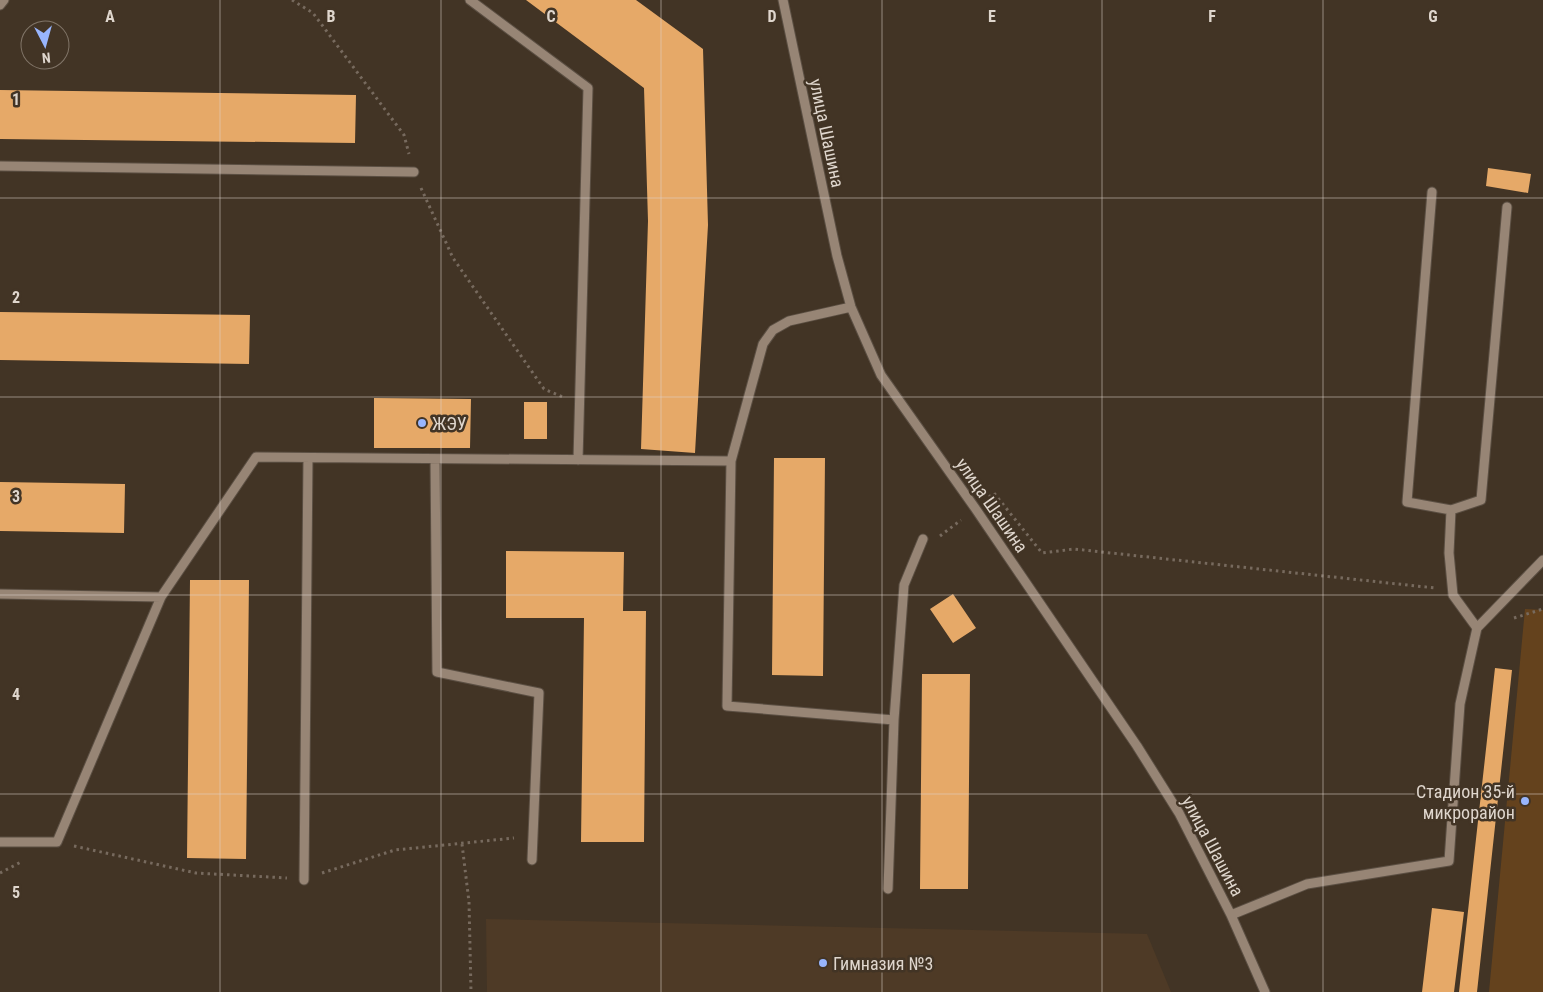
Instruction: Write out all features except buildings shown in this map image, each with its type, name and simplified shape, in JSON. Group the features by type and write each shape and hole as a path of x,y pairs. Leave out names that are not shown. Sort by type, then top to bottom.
{"street":[{"path":"0,6 4,0"},
{"path":"470,0 588,88 578,460"},
{"name":"улица Шашина","path":"783,0 837,256 850,307 881,375 975,508 1148,762 1179,813 1231,915 1266,992"},
{"path":"0,166 414,172"},
{"path":"1432,192 1407,502 1452,510 1480,500 1507,206"},
{"path":"850,307 789,322 773,330 762,344 731,462 727,706 894,720"},
{"path":"0,842 58,842 161,597 256,457 731,462"},
{"path":"304,880 308,458"},
{"path":"435,458 437,672 539,693 532,860"},
{"path":"1452,510 1449,553 1453,594 1477,628"},
{"path":"888,889 894,720 904,585 923,539"},
{"path":"1231,915 1307,884 1449,861 1460,704 1477,628 1543,560"},
{"path":"0,594 161,597"}],"path":[{"path":"292,0 313,13 404,135 414,172 453,258 544,389 579,404"},
{"path":"935,541 994,493 1042,553 1074,549 1435,588"},
{"path":"1477,628 1543,609"},
{"path":"58,842 196,873 304,880 395,850 532,837"},
{"path":"462,844 469,902 471,992"},
{"path":"0,873 25,860"}],"shaded area":[{"name":"Стадион 35-й микрорайон","path":"1525,609 1543,610 1543,992 1489,992"},
{"name":"Гимназия №3","path":"486,919 1147,934 1171,992 487,992"}],"place":[{"name":"ЖЭУ","path":"422,423"},
{"name":"Стадион 35-й микрорайон","path":"1525,801"},
{"name":"Гимназия №3","path":"823,963"}]}
